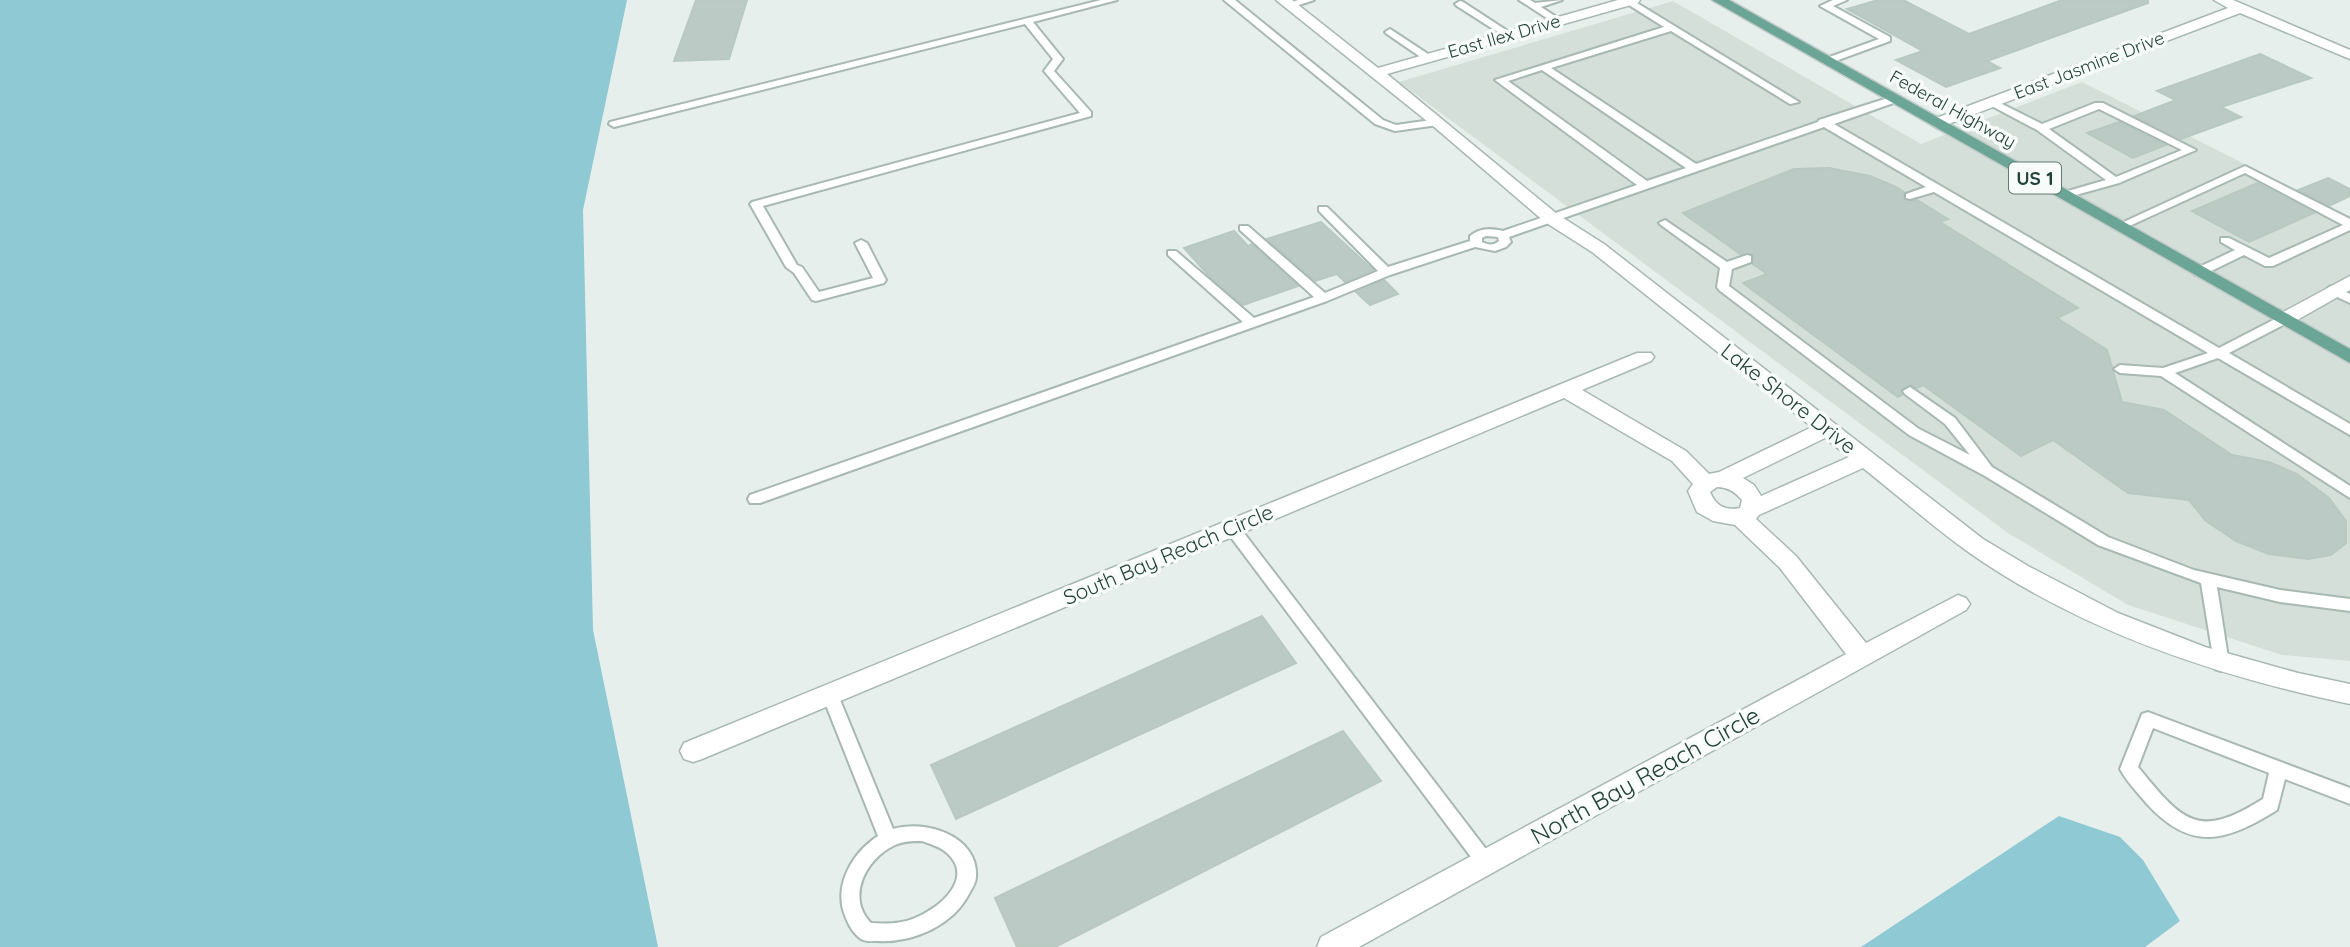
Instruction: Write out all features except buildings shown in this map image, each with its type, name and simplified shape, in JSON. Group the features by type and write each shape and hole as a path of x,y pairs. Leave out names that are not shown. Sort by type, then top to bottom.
{"main road":[{"name":"Federal Highway","path":"1719,0 2350,357"}],"street":[{"name":"East Ilex Drive","path":"1376,73 1629,0"},
{"path":"2221,0 2350,55"},
{"name":"Lake Shore Drive","path":"1286,3 1438,122 1551,218 1598,248 1975,545 2029,579 2110,621 2221,664 2291,683 2350,694"},
{"name":"East Jasmine Drive","path":"1937,123 2241,8"},
{"path":"2283,320 2342,286"},
{"name":"South Bay Reach Circle","path":"693,751 1644,358"},
{"path":"1566,390 1679,456 1714,481 1745,489 1753,500 1746,513"},
{"path":"1827,428 1714,481 1699,491 1705,506 1718,514 1746,513 1865,458"},
{"path":"1746,513 1796,571 1862,656"},
{"name":"North Bay Reach Circle","path":"1331,947 1958,604"}],"lane":[{"path":"614,124 1111,0"},
{"path":"1229,0 1379,122 1395,128 1438,122"},
{"path":"1286,3 1309,0"},
{"path":"1524,0 1556,20"},
{"path":"1534,6 1557,0"},
{"path":"1629,0 1794,102"},
{"path":"1827,61 1887,39 1825,6 1842,0"},
{"path":"1460,4 1507,34"},
{"path":"861,243 880,280 816,297 798,270 792,267 756,204 1087,114 1049,71 1058,59 1027,21"},
{"path":"1645,185 1500,79 1671,28"},
{"path":"1390,32 1428,58"},
{"path":"1544,67 1694,168"},
{"path":"755,499 1323,298 1386,272 1476,243 1488,248 1498,247 1505,242 1503,235 1895,99"},
{"path":"1992,102 2041,128 2115,181"},
{"path":"2041,128 2099,105 2191,150 2115,181 2065,195"},
{"path":"1823,122 2350,430"},
{"path":"2121,226 2245,169 2350,225"},
{"path":"1910,195 1935,188"},
{"path":"1323,209 1386,272"},
{"path":"1665,223 1726,267"},
{"path":"2225,240 2269,263 2350,225"},
{"path":"1244,228 1323,298"},
{"path":"2199,272 2244,250"},
{"path":"1172,253 1252,323"},
{"path":"1726,267 1747,259"},
{"path":"1726,267 1723,286 1914,432 1990,472 2103,541 2208,579 2280,596 2350,605"},
{"path":"2342,286 2350,299"},
{"path":"2120,369 2164,372 2217,354 2283,320"},
{"path":"2164,372 2350,492"},
{"path":"1910,391 1950,421 1990,472"},
{"path":"1232,528 1486,863"},
{"path":"2208,579 2221,664"},
{"path":"830,695 888,839"},
{"path":"2278,769 2271,803 2242,824 2204,833 2180,822 2154,801 2129,769 2148,719 2350,796"},
{"path":"923,833 940,837 954,846 964,859 968,875 967,892 960,909 948,924 932,935 913,942 876,938 862,928 853,913 849,897 859,863 888,839 923,833"}],"shaded area":[{"path":"1673,1 1921,144 2082,82 2350,217 2350,661 2282,655 2128,605 2008,533 1399,82"}],"water":[{"path":"0,0 627,0 583,210 593,630 658,947 0,947"},
{"path":"2059,816 2120,837 2143,860 2180,921 2145,947 1861,947"}]}
